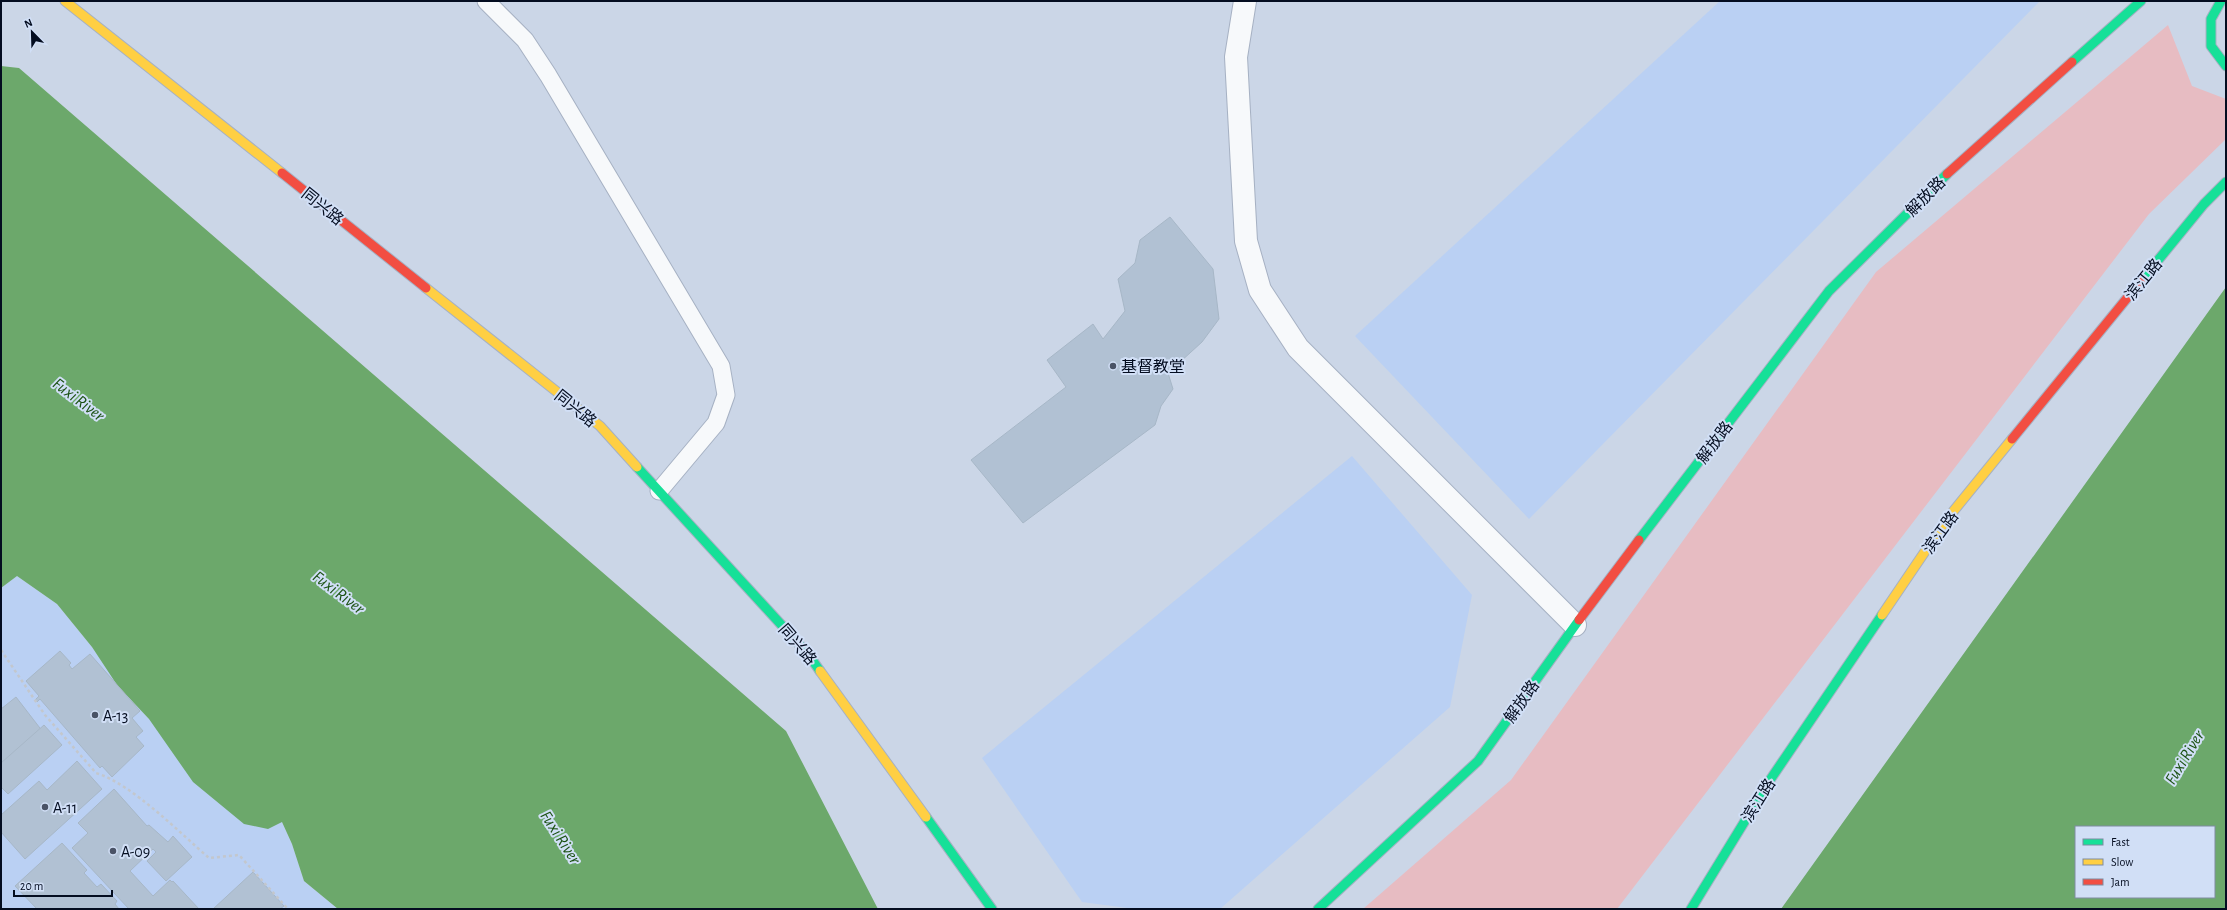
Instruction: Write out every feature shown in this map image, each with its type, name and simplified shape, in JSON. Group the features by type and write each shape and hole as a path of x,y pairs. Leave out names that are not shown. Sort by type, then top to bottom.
{"main road":[{"name":"同兴路","path":"65,1 600,426 808,654 992,909"},
{"name":"解放路","path":"1318,909 1478,761 1575,625 1829,291 1949,172 2141,1"},
{"path":"2221,1 2211,19 2211,46 2226,66"},
{"name":"滨江路","path":"1690,909 1770,780 1948,519 2204,204 2226,182"}],"street":[{"path":"1245,1 1236,57 1246,241 1260,290 1298,348 1575,625"}],"lane":[{"path":"486,1 525,40 721,366 726,395 716,422 659,491"}],"path":[{"path":"1,650 45,715 96,773 108,776 124,786 209,858 239,855 288,909"}],"shaded area":[{"path":"1720,1 2040,1 1529,519 1355,336"},
{"path":"2168,25 2192,86 2226,99 2226,139 2149,214 1617,909 1363,909 1511,780 1876,272"},
{"path":"1352,456 1472,595 1450,707 1220,909 1135,909 1082,902 982,758"},
{"path":"17,576 57,604 92,647 117,685 149,719 282,822 292,844 304,881 338,909 1,909 1,588"}],"water":[{"name":"Fuxi River","path":"1,66 19,68 786,731 878,909 338,909 304,881 292,844 282,822 268,829 244,824 193,782 149,719 117,685 92,647 57,604 17,576 1,588"},
{"name":"Fuxi River","path":"2226,287 2226,909 1781,909"}],"building":[{"name":"基督教堂","path":"1170,217 1213,269 1219,319 1202,342 1168,373 1173,389 1161,406 1155,425 1023,523 971,460 1066,387 1047,360 1093,324 1103,339 1125,311 1118,279 1135,263 1140,240"},
{"name":"A-13","path":"60,651 71,663 69,665 72,669 90,654 140,711 132,718 143,731 136,737 144,746 112,777 102,766 100,768 40,699 37,702 35,700 39,696 26,681"},
{"path":"16,697 43,732 1,766 1,709"},
{"path":"44,725 62,745 8,794 1,787 1,763"},
{"name":"A-11","path":"77,761 102,789 25,859 1,832 1,815 39,781 47,790"},
{"name":"A-09","path":"114,789 147,826 149,825 168,842 173,836 192,857 166,881 147,861 156,852 153,849 130,871 153,896 170,880 172,882 173,881 199,909 129,909 72,848 88,833 78,823"},
{"path":"62,843 87,870 84,873 97,887 101,884 117,901 115,904 119,909 37,909 15,886"},
{"path":"253,872 284,906 280,909 213,909"}],"traffic: fast":[{"path":"2072,62 2141,1"},
{"path":"2221,1 2211,19 2211,46 2226,66"},
{"path":"1639,540 1829,291 1947,174"},
{"path":"2141,281 2204,204 2226,182"},
{"path":"637,467 808,654 820,671"},
{"path":"1691,909 1770,780 1882,615"},
{"path":"1318,909 1478,761 1579,620"},
{"path":"926,817 992,909"}],"traffic: slow":[{"path":"65,1 282,173"},
{"path":"426,288 600,426 637,467"},
{"path":"1882,615 1947,519 2012,439"},
{"path":"820,671 926,817"}],"traffic: jam":[{"path":"1947,174 2072,62"},
{"path":"282,173 426,288"},
{"path":"2012,439 2141,281"},
{"path":"1579,620 1639,540"}],"place":[{"name":"基督教堂","path":"1113,366"},
{"name":"A-13","path":"95,715"},
{"name":"A-11","path":"45,807"},
{"name":"A-09","path":"113,851"}]}
